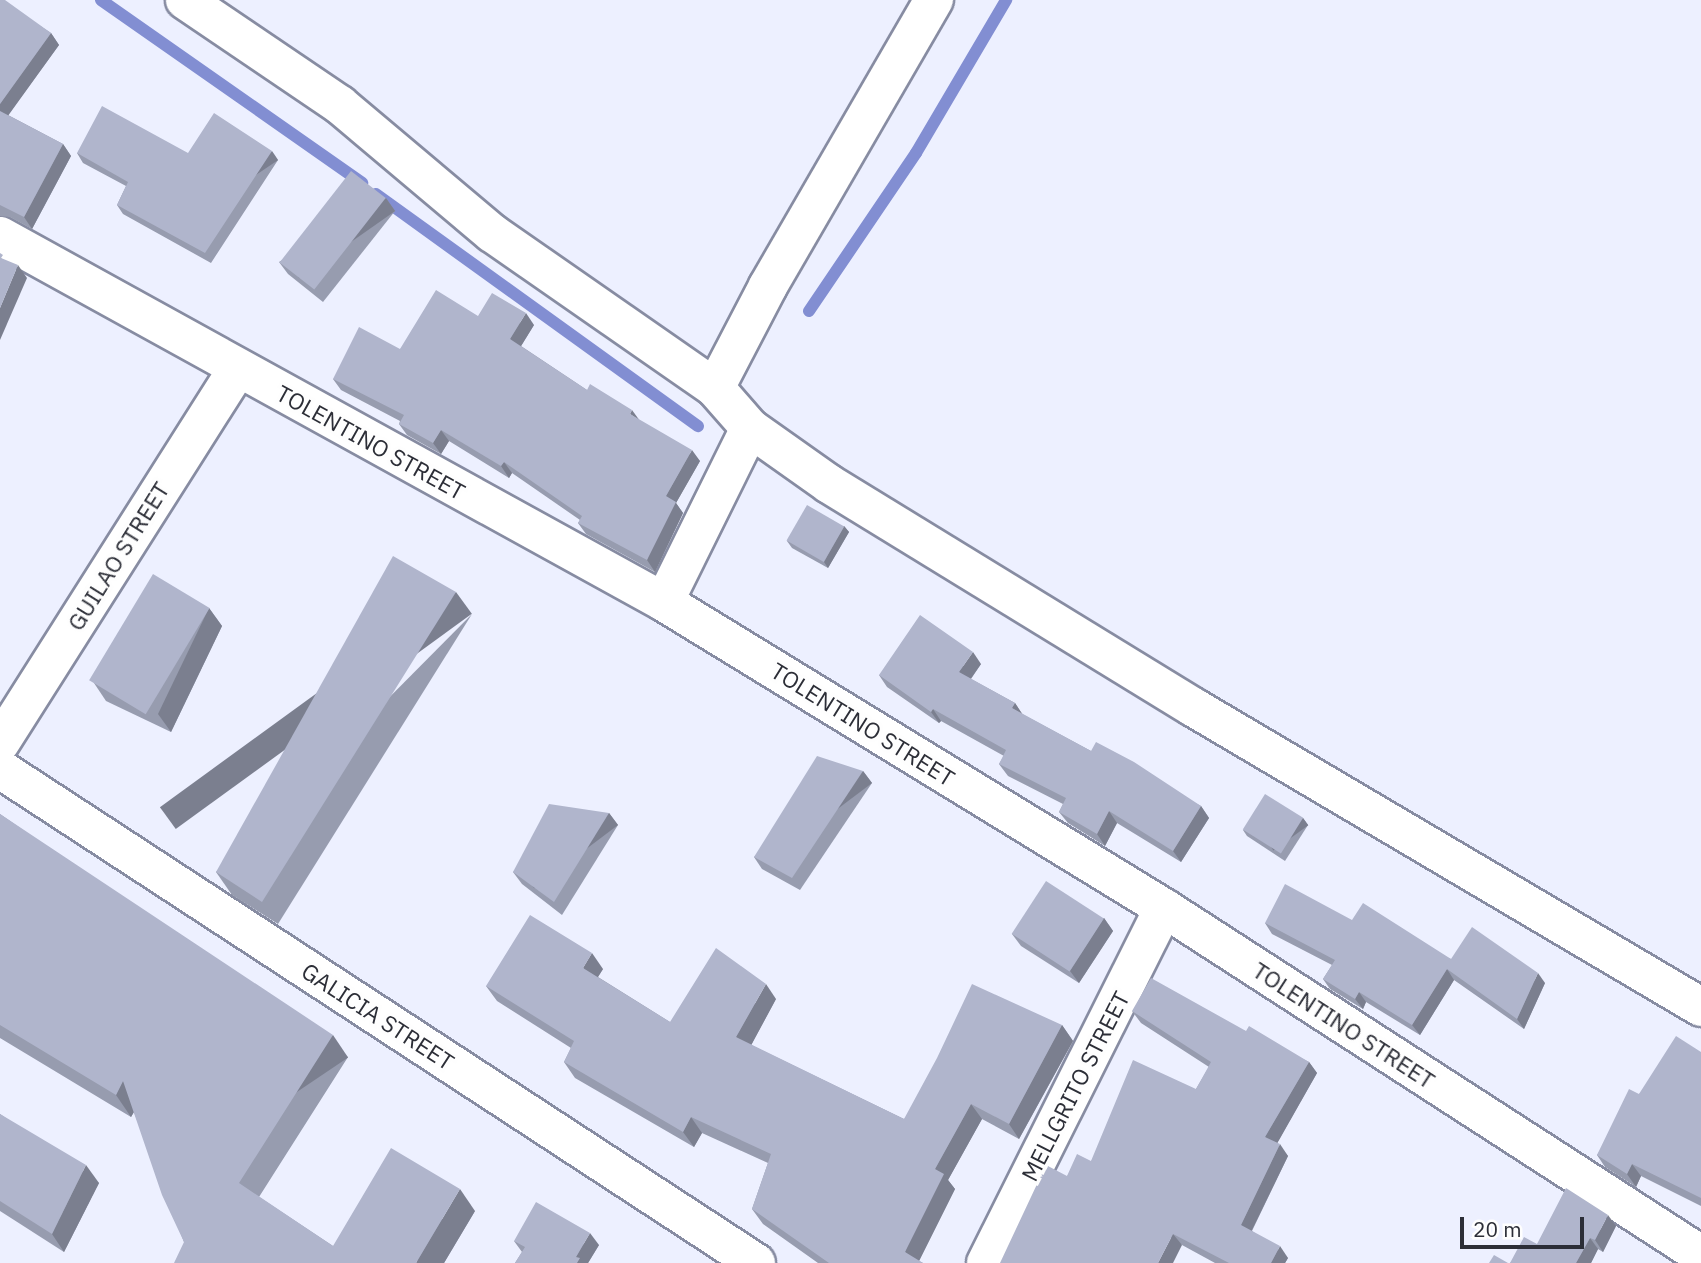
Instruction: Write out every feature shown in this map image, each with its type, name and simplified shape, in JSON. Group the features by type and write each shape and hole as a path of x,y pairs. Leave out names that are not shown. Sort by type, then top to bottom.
{"street":[{"path":"185,0 341,105 492,233 715,388 750,428 829,484 1193,707 1701,1007"},
{"path":"715,388 768,286 934,0"},
{"name":"TOLENTINO STREET","path":"0,236 664,602 1164,908 1701,1255"},
{"name":"GUILAO STREET","path":"0,743 237,369"},
{"path":"664,602 750,428"},
{"name":"GALICIA STREET","path":"0,769 756,1263"},
{"name":"MELLGRITO STREET","path":"986,1263 1164,908"}],"building":[{"path":"0,0 5,0 51,33 0,104"},
{"path":"102,106 188,153 214,113 272,151 205,253 117,205 128,182 77,153"},
{"path":"0,111 63,144 24,217 0,205"},
{"path":"351,171 386,198 314,289 280,262"},
{"path":"0,253 3,255 1,258 18,265 0,308"},
{"path":"436,290 478,316 492,293 526,313 510,339 587,390 590,384 632,410 630,414 692,450 666,496 676,502 647,560 578,523 582,516 504,462 501,466 441,430 433,443 399,424 404,415 333,379 359,327 400,349"},
{"path":"807,505 844,526 824,562 786,541"},
{"path":"393,556 456,592 262,902 216,872"},
{"path":"153,574 210,608 146,714 89,680"},
{"path":"920,615 973,652 959,672 1015,703 1012,708 1091,751 1096,742 1134,762 1201,806 1173,851 1109,811 1097,834 1059,812 1066,798 999,764 1006,750 933,709 931,712 879,675"},
{"path":"817,756 863,771 792,878 754,857"},
{"path":"1265,794 1303,818 1281,853 1243,830"},
{"path":"549,804 609,813 554,902 513,872"},
{"path":"0,814 333,1035 239,1183 333,1246 391,1148 460,1189 416,1263 174,1263 184,1242 162,1195 123,1081 116,1095 0,1025"},
{"path":"1046,881 1104,919 1070,971 1012,934"},
{"path":"1285,884 1352,920 1363,903 1451,959 1472,927 1538,973 1517,1019 1447,969 1412,1025 1359,992 1355,999 1323,979 1335,960 1265,923"},
{"path":"530,915 592,953 583,968 670,1022 716,948 766,984 736,1037 904,1119 972,984 1062,1025 1009,1124 971,1104 935,1169 944,1174 905,1252 923,1263 829,1263 752,1209 771,1154 691,1117 683,1132 564,1062 574,1041 486,986"},
{"path":"1151,978 1246,1031 1249,1026 1309,1062 1265,1137 1280,1144 1241,1225 1280,1246 1271,1263 1229,1263 1173,1234 1158,1263 1000,1263 1046,1165 1067,1176 1077,1154 1091,1161 1133,1060 1196,1089 1211,1062 1132,1011"},
{"path":"1676,1036 1701,1052 1701,1198 1632,1164 1627,1174 1597,1155 1629,1089 1639,1094"},
{"path":"0,1114 86,1165 52,1234 0,1201"},
{"path":"1566,1188 1608,1215 1595,1240 1590,1238 1576,1263 1510,1263 1524,1237 1537,1244"},
{"path":"536,1202 590,1233 576,1257 580,1258 577,1263 515,1263 525,1247 514,1241"},
{"path":"1494,1255 1508,1263 1489,1263"}],"waterway":[{"path":"101,0 362,183"},
{"path":"809,311 916,153 1006,0"},
{"path":"376,194 698,426"}]}
